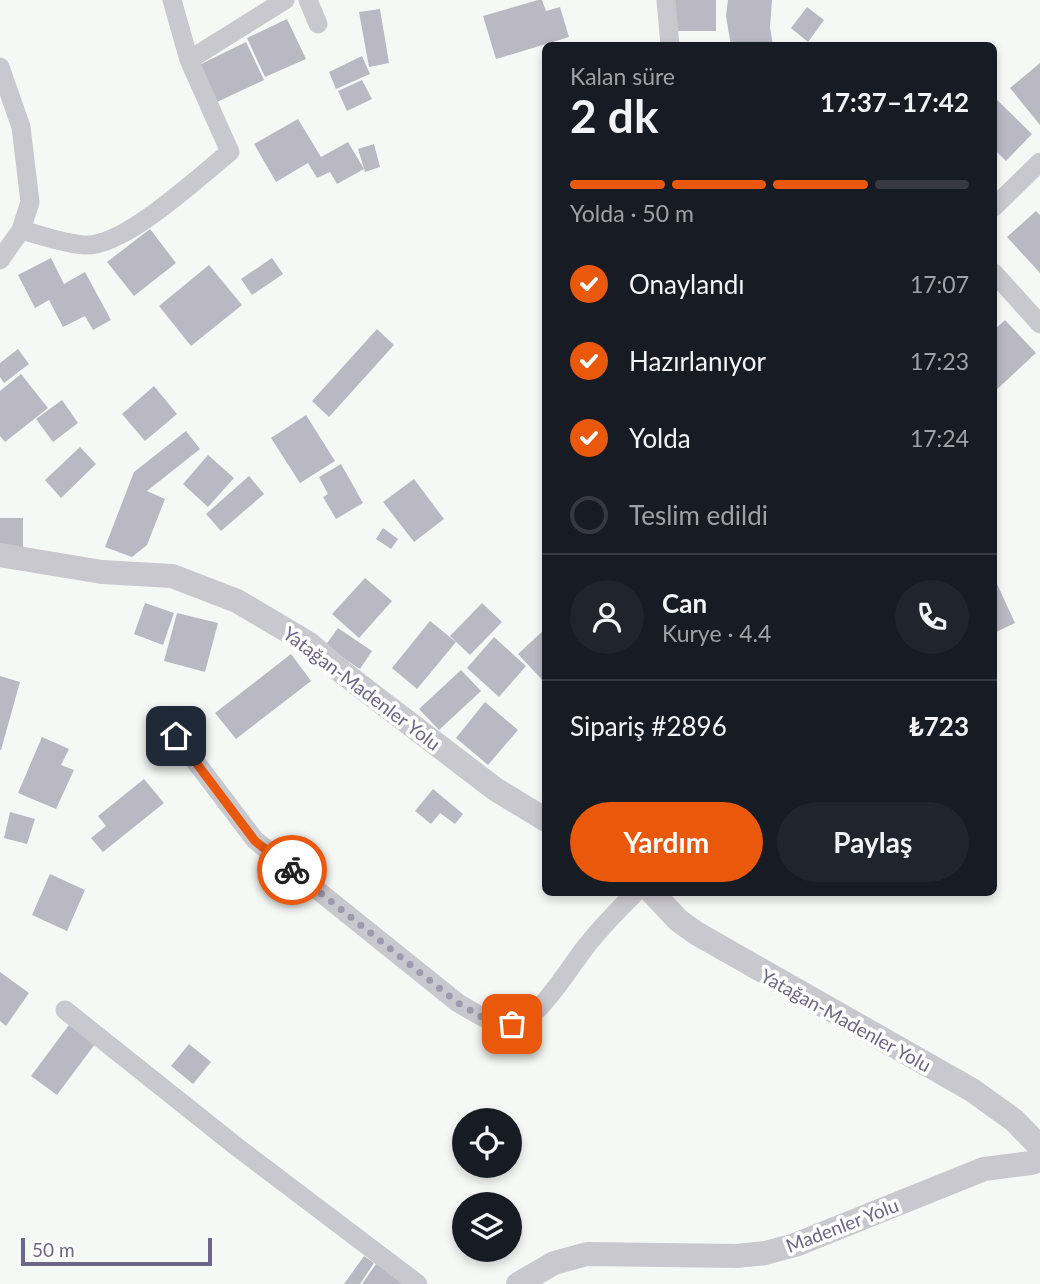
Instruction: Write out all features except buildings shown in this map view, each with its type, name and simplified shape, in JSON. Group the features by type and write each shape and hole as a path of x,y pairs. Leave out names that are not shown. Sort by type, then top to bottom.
{"street":[{"path":"21,230 85,245 105,242 129,232 230,152 189,60 172,0"},
{"path":"189,60 285,0"},
{"path":"308,0 318,24"},
{"path":"666,0 670,42"},
{"path":"0,67 21,127 30,202 21,230 0,260"},
{"path":"997,204 1040,162"},
{"path":"997,276 1040,324"},
{"name":"Yatağan-Madenler Yolu","path":"0,555 102,572 173,576 237,601 308,643 495,789 542,818"},
{"path":"176,736 255,841 458,1003 487,1020 512,1024 530,1017 588,943 632,896"},
{"name":"Yatağan-Madenler Yolu","path":"656,896 678,920 695,933 972,1090 1015,1121 1040,1147"},
{"path":"65,1010 237,1147 418,1284"},
{"name":"Madenler Yolu","path":"517,1284 554,1263 587,1254 737,1256 765,1253 796,1245 984,1169 1040,1160"}],"way so far":[{"path":"292,870 458,1003 487,1020 512,1024"}],"route":[{"path":"176,736 255,841 292,870"}]}
